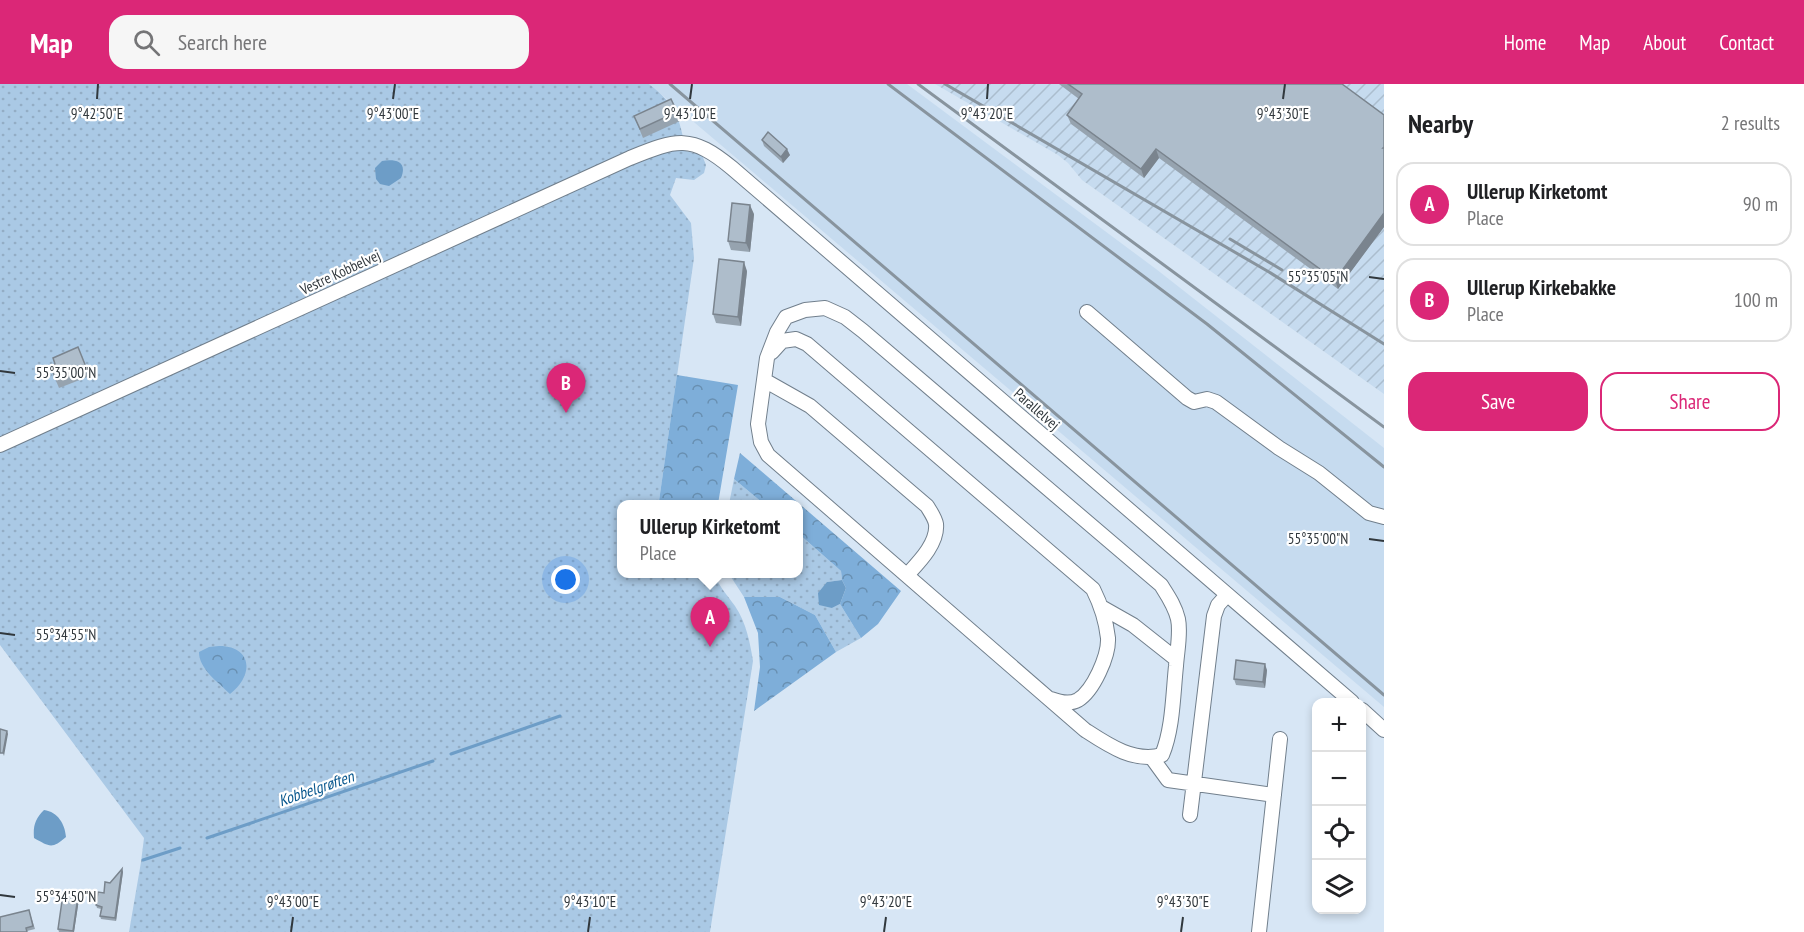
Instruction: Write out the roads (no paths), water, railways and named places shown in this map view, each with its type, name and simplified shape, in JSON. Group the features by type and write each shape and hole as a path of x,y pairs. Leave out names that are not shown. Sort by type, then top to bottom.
{"street":[{"name":"Vestre Kobbelvej","path":"0,445 630,158 670,144 697,145"},
{"name":"Parallelvej","path":"697,145 712,152 732,168 1347,698"},
{"path":"825,308 845,317 1161,585 1171,601 1178,620 1167,744 1162,754 1152,758 1134,755 1111,747 1085,730 768,455 761,442 758,424 764,380 767,358 777,332 786,317 805,310 825,308"},
{"path":"1088,312 1187,398 1194,402 1208,399 1216,402 1279,448 1319,473 1369,513 1384,518"},
{"path":"767,358 782,341 796,339 807,344 1093,589 1103,608 1108,641 1102,666 1090,689 1077,700 1063,703 1048,698"},
{"path":"764,380 810,406 927,506 936,523 934,538 923,557 907,575"},
{"path":"1190,815 1214,616 1218,604 1227,595"},
{"path":"1103,608 1133,625 1176,659"},
{"path":"1366,714 1384,730"},
{"path":"1259,932 1280,739"},
{"path":"1152,758 1168,780 1274,795"}],"waterway":[{"name":"Kobbelgrøften","path":"451,754 560,716"},
{"name":"Kobbelgrøften","path":"207,838 433,761"},
{"name":"Kobbelgrøften","path":"143,860 180,848"}],"railway":[{"path":"670,84 1384,695"},
{"path":"888,84 1207,324 1384,467"},
{"path":"918,84 1384,427"},
{"path":"945,84 1269,272 1384,344"},
{"path":"1230,239 1282,270"}],"place":[{"name":"Ullerup Kirkebakke","path":"566,413"},
{"name":"Ullerup Kirketomt","path":"710,647"}]}
